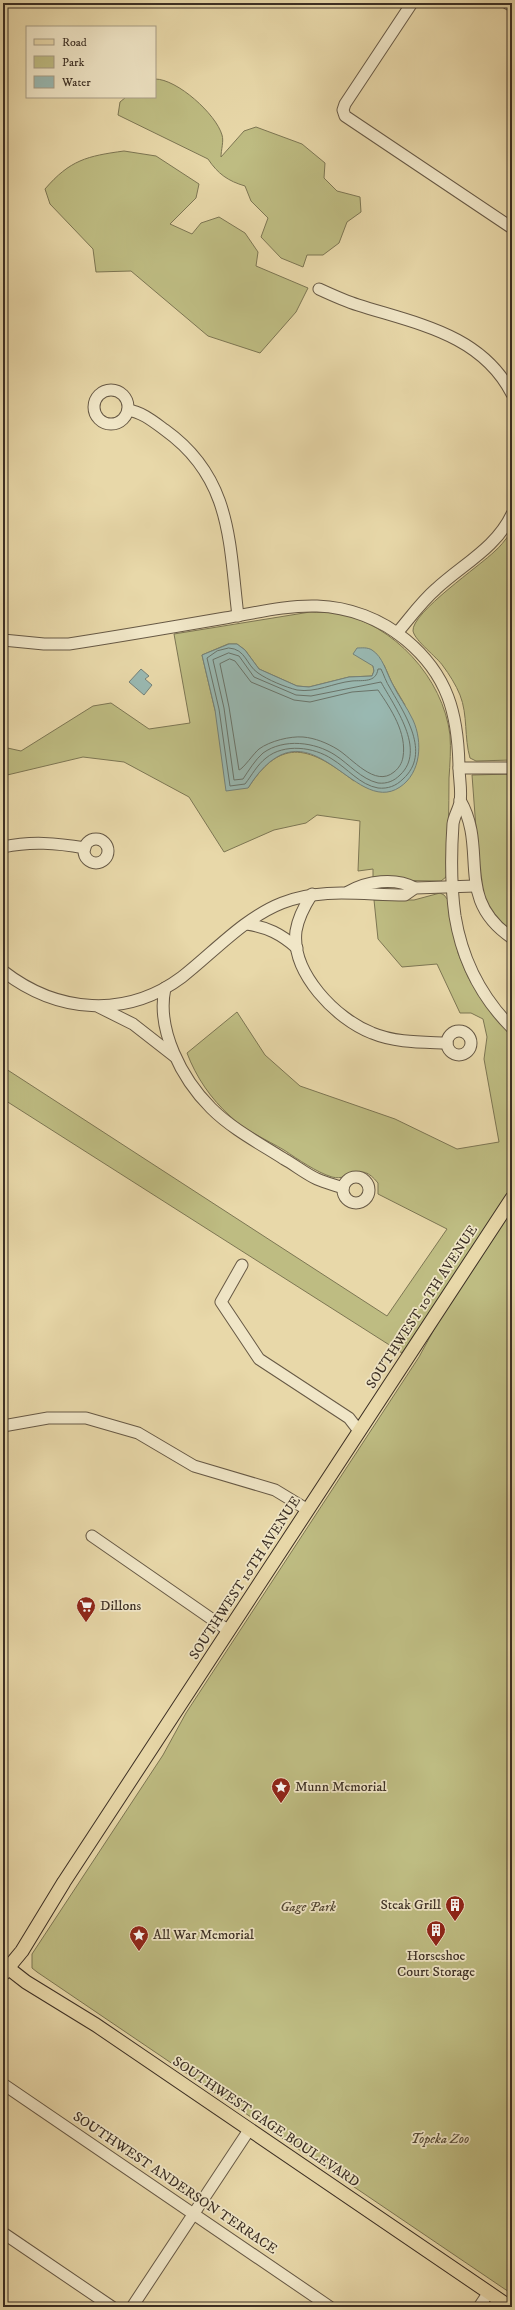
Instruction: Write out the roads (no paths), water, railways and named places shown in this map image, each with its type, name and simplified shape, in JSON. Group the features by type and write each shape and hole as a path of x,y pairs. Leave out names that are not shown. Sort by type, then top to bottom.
{"main road":[{"name":"SOUTHWEST 10TH AVENUE","path":"5,1969 22,1951 64,1882 359,1431 510,1206"},
{"name":"SOUTHWEST GAGE BOULEVARD","path":"5,1969 96,2025 510,2307"}],"street":[{"path":"412,3 345,104 344,113 347,118 512,228"},
{"path":"507,3 512,6"},
{"path":"319,289 357,305 454,336 484,356 512,394"},
{"path":"128,410 145,416 187,448 206,471 216,487 227,528 238,616"},
{"path":"397,633 428,596 490,545 501,533 512,514"},
{"path":"3,640 69,644 238,616 317,606 334,608 370,618 397,633 423,656 434,670 446,693 456,724 460,800 454,822 453,887 458,932 470,967 488,1000 512,1028"},
{"path":"459,768 512,768"},
{"path":"460,800 469,815 475,886 480,903 498,928 512,938"},
{"path":"3,847 23,843 46,842 85,848"},
{"path":"3,971 18,983 53,999 70,1004 99,1007 125,1003 165,988 182,977 247,924 282,903 312,894 348,892 362,884 384,882 405,883 415,888 475,886"},
{"path":"312,894 299,920 296,931 297,948 314,986 326,1002 355,1026 385,1038 447,1043"},
{"path":"247,924 263,927 278,933 297,948"},
{"path":"165,988 162,1014 165,1028 176,1057 202,1097 224,1120 317,1179 343,1188"},
{"path":"99,1007 133,1024 176,1057"},
{"path":"242,1265 221,1302 259,1359 349,1418 359,1431"},
{"path":"3,1426 48,1418 86,1418 138,1433 194,1466 275,1490 308,1510"},
{"path":"92,1536 229,1631"},
{"name":"SOUTHWEST ANDERSON TERRACE","path":"3,2084 330,2307"},
{"path":"132,2307 249,2130"},
{"path":"3,2233 112,2307"},
{"path":"479,2307 489,2292"}],"water":[{"path":"229,644 237,644 245,650 259,669 297,686 309,687 349,677 372,676 374,671 373,666 353,654 357,648 366,648 376,653 382,661 394,688 411,715 416,729 419,747 418,756 416,765 407,781 400,787 382,792 365,787 311,754 291,752 270,762 248,788 226,791 215,710 202,655"},
{"path":"141,669 149,676 145,679 152,685 144,695 129,682"}],"place":[{"name":"Dillons","path":"86,1623"},
{"name":"Munn Memorial","path":"281,1804"},
{"name":"Steak Grill","path":"455,1922"},
{"name":"Horseshoe Court Storage","path":"436,1947"},
{"name":"All War Memorial","path":"139,1952"}],"park label":[{"name":"Gage Park","path":"308,1907"},
{"name":"Topeka Zoo","path":"440,2139"}]}
